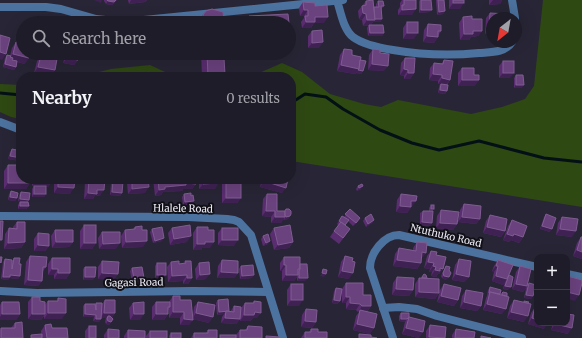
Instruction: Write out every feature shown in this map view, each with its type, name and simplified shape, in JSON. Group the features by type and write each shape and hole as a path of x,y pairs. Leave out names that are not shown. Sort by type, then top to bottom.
{"street":[{"path":"183,16 340,0 344,23 351,35 361,42 381,48 426,55 460,55 505,48"},
{"path":"512,0 514,12"},
{"path":"0,7 46,7 61,9 86,16"},
{"path":"0,122 16,128"},
{"name":"Hlalele Road","path":"0,216 188,217 234,220 244,226 251,235 283,338"},
{"name":"Ntuthuko Road","path":"393,338 370,268 370,263 379,246 391,236 399,235 534,266"},
{"path":"570,275 582,277"},
{"name":"Gagasi Road","path":"0,291 37,293 193,291 268,292"},
{"path":"383,308 399,307 417,309 437,316 522,338"}],"green space":[{"path":"543,0 582,0 582,207 296,162 296,72 261,72 282,63 302,72 330,94 364,104 381,107 398,100 471,114 502,107 525,99 534,86"},
{"path":"150,65 165,72 99,72 111,69"},
{"path":"0,84 16,85 16,118 0,112"}],"building":[{"path":"107,0 116,0 114,2"},
{"path":"373,0 375,20 367,20 366,14 363,13 362,6 366,5 366,1"},
{"path":"404,0 416,0 416,9 402,10"},
{"path":"421,0 431,0 432,10 421,10"},
{"path":"438,0 444,0 445,11 439,12"},
{"path":"453,0 464,0 464,3 453,3"},
{"path":"378,1 383,1 384,6 381,6 382,19 375,19 374,7 379,7"},
{"path":"303,2 315,3 315,6 327,5 328,17 315,17 315,22 306,22 305,16 308,16 308,10 304,10"},
{"path":"212,9 223,12 223,16 203,16 206,11"},
{"path":"288,14 288,16 249,16"},
{"path":"472,16 472,19 482,19 482,31 473,31 473,34 464,34 463,17"},
{"path":"407,22 418,22 418,33 407,33"},
{"path":"428,24 441,25 441,31 438,31 438,37 427,36"},
{"path":"369,25 383,25 384,33 370,33"},
{"path":"322,30 323,42 312,43 312,31"},
{"path":"0,35 10,38 6,54 0,52"},
{"path":"16,42 16,55 13,54"},
{"path":"344,49 352,50 352,55 361,57 359,69 341,65"},
{"path":"373,49 380,50 380,53 389,54 388,66 372,64"},
{"path":"7,55 13,58 12,60 17,61 16,67 5,64"},
{"path":"405,58 415,58 414,73 408,73 408,70 404,69"},
{"path":"40,60 57,60 55,70 38,67"},
{"path":"207,60 224,60 225,72 208,72"},
{"path":"360,60 366,61 363,71 358,70"},
{"path":"444,60 453,61 450,80 442,78 442,75 433,74 434,63 443,64"},
{"path":"503,61 514,61 514,73 503,73"},
{"path":"462,68 474,68 474,75 479,75 479,80 462,80"},
{"path":"516,75 523,75 524,85 516,85"},
{"path":"441,84 448,85 447,91 440,90"},
{"path":"12,149 16,150 16,157 10,156"},
{"path":"8,165 16,165 16,183 8,183"},
{"path":"58,184 74,184 74,188 58,187"},
{"path":"89,184 105,184 104,190 97,190 97,194 88,193"},
{"path":"113,184 123,184 122,193 112,192"},
{"path":"132,184 149,184 149,187 132,189"},
{"path":"158,184 186,184 165,187 165,189 159,190"},
{"path":"226,184 241,184 241,198 226,198"},
{"path":"273,184 287,184 286,188"},
{"path":"34,186 46,186 46,194 34,194"},
{"path":"11,191 18,193 17,198 10,197"},
{"path":"21,192 30,193 29,200 20,199"},
{"path":"191,193 194,201 185,202 184,194"},
{"path":"267,194 277,194 277,211 285,211 285,217 275,217 275,211 266,211"},
{"path":"401,194 417,196 416,201 411,201 411,207 400,206"},
{"path":"20,202 28,202 29,206 20,206"},
{"path":"464,204 481,206 480,219 462,217"},
{"path":"431,205 434,205 434,209 431,209"},
{"path":"286,209 291,211 290,216 286,217"},
{"path":"350,209 360,218 356,223 345,214"},
{"path":"441,210 459,212 457,224 440,223"},
{"path":"423,211 433,211 432,223 422,222"},
{"path":"371,214 374,220 368,224 365,218"},
{"path":"546,214 556,218 552,229 542,226"},
{"path":"490,215 507,219 505,231 487,227"},
{"path":"342,216 349,220 345,225 339,221"},
{"path":"562,217 578,219 576,231 560,229"},
{"path":"512,220 527,226 523,237 514,234 513,236 507,234"},
{"path":"0,221 3,221 2,240 0,240"},
{"path":"17,222 25,222 25,242 8,243 9,228 17,229"},
{"path":"341,222 350,229 343,238 334,231"},
{"path":"84,225 96,225 96,243 84,243"},
{"path":"190,225 191,236 174,239 172,228"},
{"path":"290,225 293,242 278,245 274,228"},
{"path":"142,226 142,230 147,230 147,241 126,242 125,230 135,229 135,227"},
{"path":"162,227 164,238 155,241 152,229"},
{"path":"197,227 208,227 208,230 214,230 214,242 197,244"},
{"path":"222,228 238,228 238,240 222,240"},
{"path":"55,230 73,230 73,242 56,242"},
{"path":"102,232 120,232 120,243 103,244"},
{"path":"38,233 49,234 49,246 38,245"},
{"path":"268,234 270,241 266,243 263,236"},
{"path":"582,237 582,252 577,250"},
{"path":"417,242 427,243 426,253 422,252 421,263 397,260 399,248 416,251"},
{"path":"431,251 437,252 436,255 446,257 443,269 440,268 440,271 435,270 436,267 433,266 434,263 428,262"},
{"path":"30,256 47,257 46,267 43,267 42,281 28,280"},
{"path":"345,256 353,258 352,261 355,262 353,273 342,271"},
{"path":"284,257 300,257 300,269 298,269 298,275 286,275"},
{"path":"14,258 20,258 20,276 10,275 10,277 3,277 5,259 12,260 12,269"},
{"path":"52,258 70,258 70,273 58,273 58,269 52,269"},
{"path":"459,259 471,261 469,277 456,274"},
{"path":"222,260 238,261 238,273 221,272"},
{"path":"498,260 513,265 507,279 496,276 498,266 496,266"},
{"path":"102,261 119,262 118,274 102,273"},
{"path":"179,261 179,264 186,263 185,261 191,261 192,278 187,278 187,275 172,276 171,262"},
{"path":"209,262 210,274 200,275 199,263"},
{"path":"157,263 166,263 166,275 157,275"},
{"path":"300,264 307,264 308,278 299,278"},
{"path":"253,265 254,275 242,276 241,266"},
{"path":"446,266 450,267 449,270 451,273 449,277 444,276 443,273"},
{"path":"520,266 531,269 527,286 516,284"},
{"path":"85,267 96,267 95,277 85,277"},
{"path":"142,267 144,278 134,279 132,268"},
{"path":"323,269 327,270 326,274 322,273"},
{"path":"424,274 426,275 427,278 422,278"},
{"path":"509,275 513,277 511,287 505,286"},
{"path":"397,277 414,278 413,290 396,289"},
{"path":"570,277 582,280 579,295 570,293"},
{"path":"419,278 439,279 439,293 419,292"},
{"path":"346,283 363,283 363,295 371,295 371,306 362,306 360,304 350,303 350,297 346,297"},
{"path":"529,283 534,284 533,296 526,295"},
{"path":"291,284 303,284 303,300 291,300"},
{"path":"444,284 461,288 458,300 441,296"},
{"path":"490,287 501,290 500,294 489,293"},
{"path":"336,288 342,289 340,301 334,300"},
{"path":"466,290 483,293 481,306 464,302"},
{"path":"490,292 509,297 506,309 487,304"},
{"path":"503,292 507,293 507,296 502,295"},
{"path":"173,296 180,296 180,300 191,300 193,320 184,319 184,312 173,312"},
{"path":"32,297 40,297 40,301 45,302 45,314 32,314"},
{"path":"58,298 66,299 66,313 48,313 48,301 58,301"},
{"path":"228,299 229,311 219,312 218,300"},
{"path":"105,300 115,300 115,313 104,313"},
{"path":"514,300 531,304 528,316 511,312"},
{"path":"254,301 261,302 261,313 255,312 254,315 244,315 245,303 254,303"},
{"path":"2,302 19,302 20,314 2,314"},
{"path":"144,302 144,314 134,314 133,303"},
{"path":"156,302 170,302 168,314 156,314"},
{"path":"198,302 215,305 213,317 196,313"},
{"path":"96,303 102,303 101,319 96,319 96,315 85,314 85,304 95,304 96,310"},
{"path":"234,306 241,307 240,319 225,318 226,311 234,312"},
{"path":"306,309 317,310 316,322 305,321"},
{"path":"360,310 377,314 374,328 357,324"},
{"path":"401,313 409,313 409,317 407,319 401,319"},
{"path":"570,314 574,315 572,328 564,326 570,326"},
{"path":"108,316 113,319 111,322 107,319"},
{"path":"409,317 425,321 423,332 406,328"},
{"path":"22,322 23,338 1,338 1,328 15,328 15,323"},
{"path":"51,324 52,328 67,328 68,338 47,338 45,325"},
{"path":"430,325 446,327 445,338 429,337"},
{"path":"89,326 96,326 96,338 89,338"},
{"path":"248,326 262,327 262,338 240,338 240,330 247,330"},
{"path":"108,329 119,330 119,338 108,338"},
{"path":"311,329 318,329 318,332 327,332 327,338 305,338 305,332 311,332"},
{"path":"456,329 475,332 474,338 455,338"},
{"path":"128,330 145,331 145,338 128,338"},
{"path":"208,330 217,330 217,338 194,338 194,333 208,333"},
{"path":"150,331 167,331 167,338 150,338"},
{"path":"171,333 181,333 181,338 171,338"},
{"path":"42,334 42,338 31,338 31,335"},
{"path":"359,334 371,335 371,337 377,338 359,338"},
{"path":"220,335 236,335 236,338 220,338"},
{"path":"266,336 280,337 280,338 266,338"}],"waterway":[{"path":"0,93 16,95"},
{"path":"296,100 305,94 326,97 343,109 380,130 412,143 439,150 479,141 544,158 582,162"}]}
